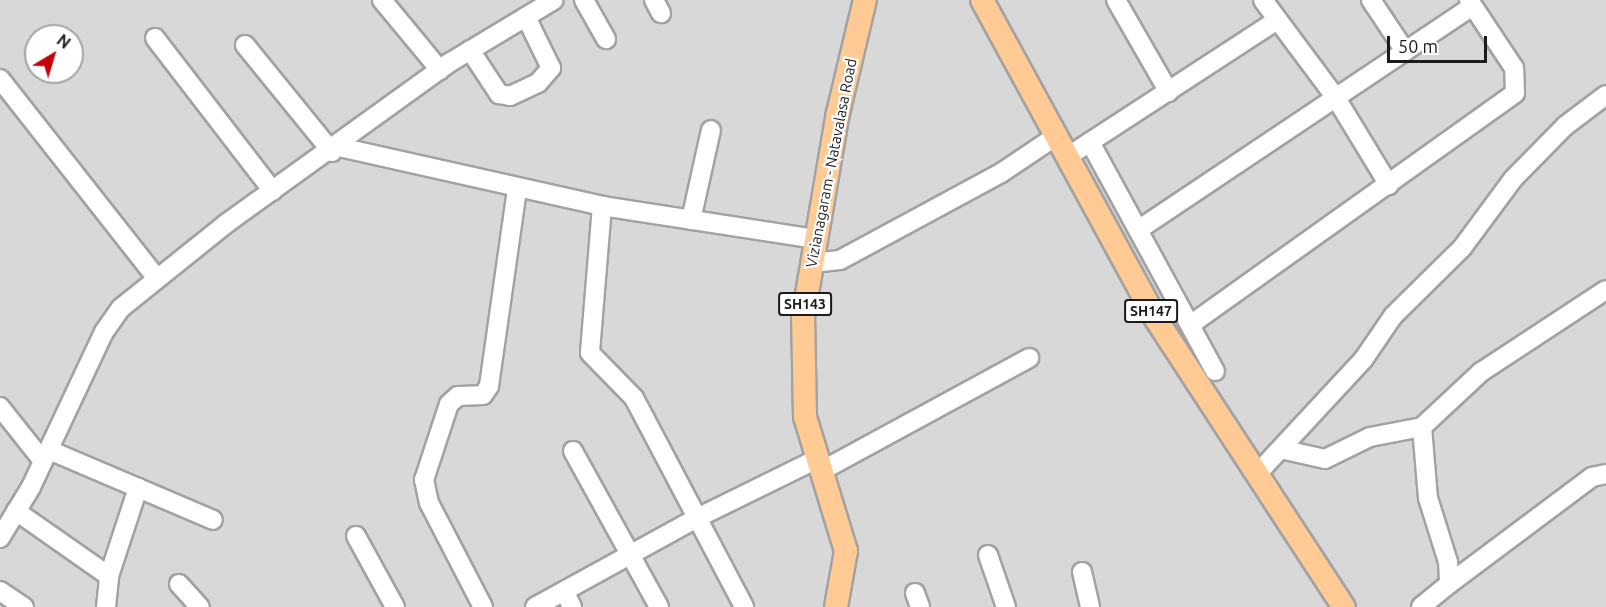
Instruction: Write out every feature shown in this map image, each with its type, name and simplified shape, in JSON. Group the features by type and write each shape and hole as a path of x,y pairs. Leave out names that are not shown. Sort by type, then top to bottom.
{"main road":[{"name":"Vizianagaram - Natavalasa Road","path":"836,607 846,551 819,465 801,378 816,239 865,0"},
{"name":"SH147","path":"982,0 1154,316 1344,607"}],"street":[{"path":"382,0 440,70"},
{"path":"0,538 46,455 104,332 156,277 273,191 335,149 440,70 554,0"},
{"path":"584,0 606,39"},
{"path":"1116,0 1169,92"},
{"path":"1263,0 1336,98 1389,185"},
{"path":"1371,0 1405,51"},
{"path":"1138,230 1405,51 1470,3 1514,68 1518,88 1389,185 1190,325"},
{"path":"471,50 499,94 510,96 538,83 551,69 526,17"},
{"path":"1066,157 1277,20"},
{"path":"155,38 273,191"},
{"path":"245,45 335,149 602,206 816,239"},
{"path":"0,79 156,277"},
{"path":"1257,474 1285,450 1393,316 1462,248 1513,179 1566,126 1606,95"},
{"path":"692,220 711,130"},
{"path":"812,263 840,260 1001,173 1056,136"},
{"path":"1090,142 1215,371"},
{"path":"483,607 429,503 424,480 449,404 458,396 483,395 489,386 517,189"},
{"path":"602,206 590,353 634,398 744,607"},
{"path":"1285,450 1325,459 1370,437 1422,427 1480,372 1606,290"},
{"path":"535,607 568,599 630,555 696,518 819,465 1029,358"},
{"path":"0,407 46,455 138,488 213,520"},
{"path":"1422,427 1428,498 1448,562 1449,584"},
{"path":"573,451 658,607"},
{"path":"1421,607 1592,477 1606,474"},
{"path":"106,607 109,576 138,488"},
{"path":"16,511 109,576"},
{"path":"356,536 395,607"},
{"path":"988,555 1006,607"},
{"path":"1082,572 1090,607"},
{"path":"179,584 200,607"},
{"path":"0,591 24,607"}],"shaded area":[{"path":"0,0 1606,0 1606,607 0,607"}]}
